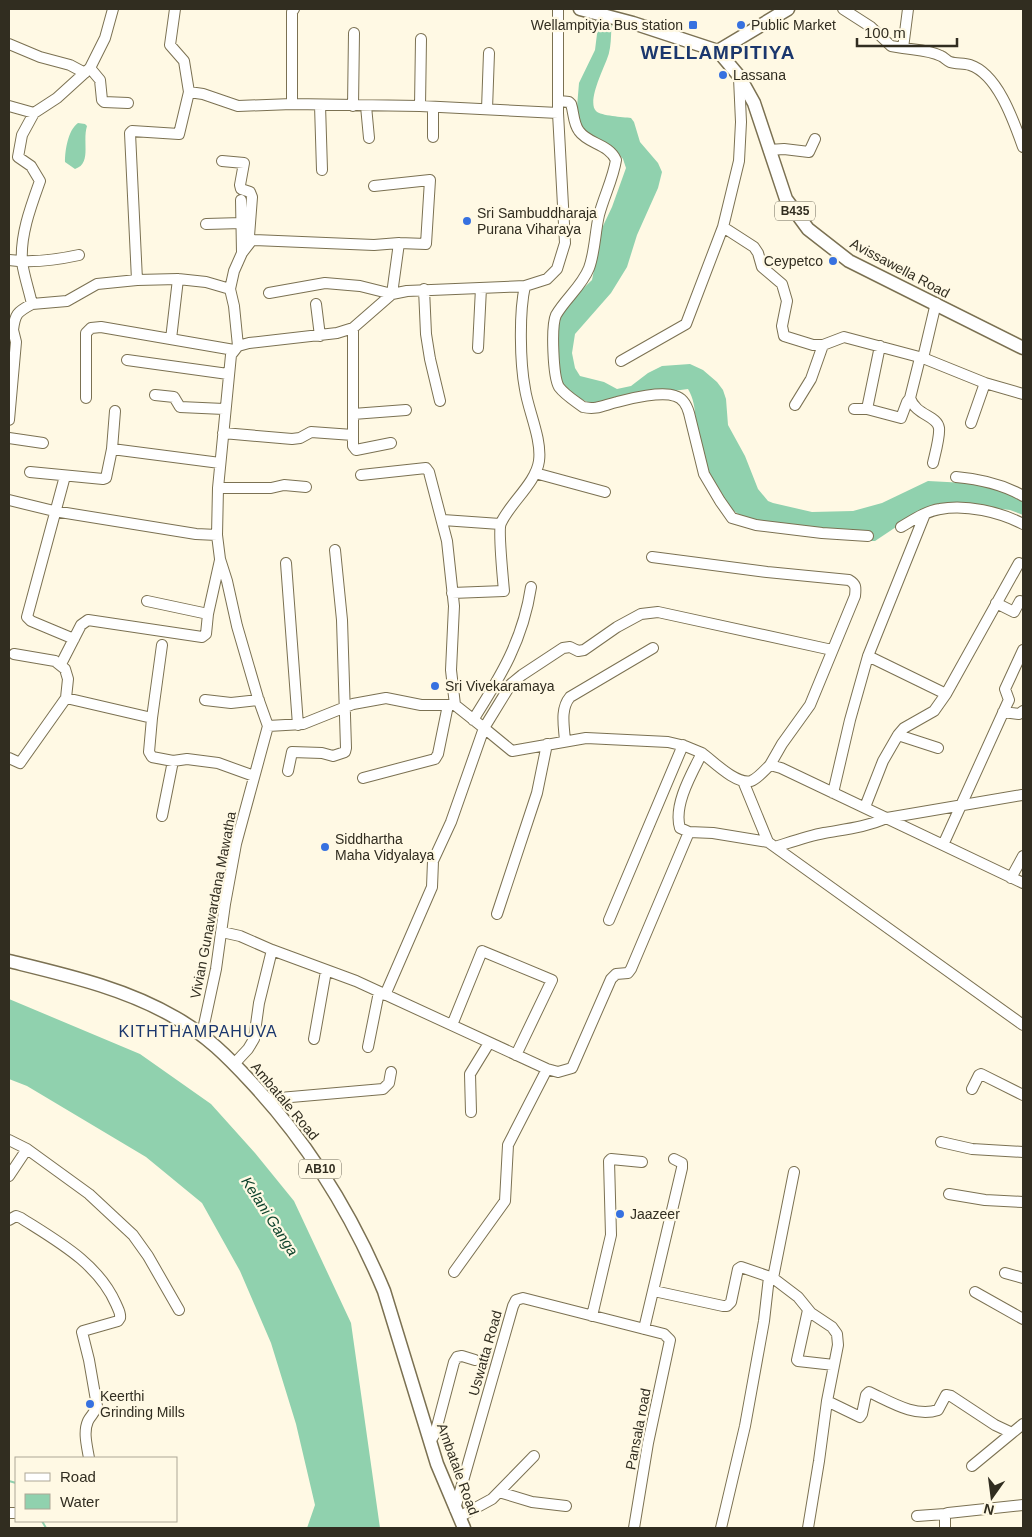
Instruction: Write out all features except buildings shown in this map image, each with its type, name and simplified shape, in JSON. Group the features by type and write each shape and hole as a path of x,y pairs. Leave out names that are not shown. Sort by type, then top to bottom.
{"main road":[{"path":"582,9 633,23 718,51 788,9"},
{"name":"Avissawella Road","path":"718,51 739,76 754,103 786,199 808,229 849,261 1023,348"},
{"name":"Ambatale Road","path":"9,961 66,975 122,993 165,1012 202,1034 268,1100 326,1177 351,1220 384,1290 437,1464 459,1518"}],"street":[{"path":"18,157 22,135 34,113 57,98 88,70 105,38 114,9"},
{"path":"137,280 130,133 132,131 179,134 189,92 184,61 170,45 175,9"},
{"path":"292,104 292,12 294,9"},
{"path":"269,293 325,283 360,286 392,294 424,289 524,286 547,279 557,269 565,243 558,112 558,9"},
{"path":"843,9 871,27 891,46 925,50 942,56 949,62 970,65 983,72 1001,95 1023,147"},
{"path":"903,48 908,9"},
{"path":"353,106 354,33"},
{"path":"420,106 421,39"},
{"path":"9,44 40,57 88,70 100,80 102,100 104,102 128,103"},
{"path":"487,109 489,52"},
{"path":"621,361 686,324 723,228 739,161 739,76"},
{"path":"189,92 203,94 238,106 292,104 420,106 558,112"},
{"path":"559,101 571,104 574,122 579,132 608,149 614,154 616,160 599,213 590,266 583,281 566,300 555,317 553,356 556,381 560,388 583,407 588,408 601,408 619,401 662,394 674,395 686,405 704,474 732,518 756,525 822,533 868,536"},
{"path":"320,105 322,170"},
{"path":"9,106 34,113"},
{"path":"366,106 368,138"},
{"path":"433,107 433,137"},
{"path":"769,150 784,149 809,152 815,139"},
{"path":"9,150 31,166 40,181 32,202 22,262 32,304"},
{"path":"222,161 244,163 240,185 242,189 250,192 252,197 249,236 252,240"},
{"path":"252,240 374,245 428,243 430,180 374,186"},
{"path":"242,200 242,253"},
{"path":"206,224 242,223"},
{"path":"723,228 754,247 762,267 782,284 787,301 782,326 784,336 813,345 823,345 844,338 880,346 922,358 985,383 1023,394"},
{"path":"252,240 242,253 234,270 230,289 234,306 236,348 231,355 224,409 218,488 217,535 220,559 237,626 268,726 298,724 346,706 386,698 421,705 451,705 484,728 512,751 586,738 668,742 702,752 735,778 743,781 751,780 770,765 782,744 810,705 855,596 856,588 854,583 848,580 652,557"},
{"path":"86,398 86,333 91,328 101,327 236,348 249,343 337,333 353,328 392,294 399,243"},
{"path":"9,260 22,262 62,259 79,255"},
{"path":"171,339 178,279"},
{"path":"9,420 16,342 11,331 15,316 21,310 32,304 67,301 97,284 137,280 178,279 206,282 230,289"},
{"path":"452,593 504,592 500,524 535,473 539,460 536,432 525,390 522,356 522,298 524,286"},
{"path":"478,348 481,288"},
{"path":"424,289 426,334 440,401"},
{"path":"854,408 868,409 901,418 910,398 936,303"},
{"path":"316,304 320,336"},
{"path":"353,328 352,446 356,450 391,443"},
{"path":"795,405 811,379 823,345"},
{"path":"868,409 880,346"},
{"path":"127,360 228,374"},
{"path":"971,423 985,383"},
{"path":"155,395 174,397 180,407 224,409"},
{"path":"910,398 917,410 935,420 939,427 933,463"},
{"path":"353,414 406,410"},
{"path":"30,472 106,478 112,449 115,411"},
{"path":"223,433 292,439 300,438 311,432 353,435"},
{"path":"9,438 43,443"},
{"path":"112,449 220,463"},
{"path":"361,476 426,468 429,472 448,541 454,606 451,705 438,754 435,759 363,778"},
{"path":"535,473 605,492"},
{"path":"65,476 54,511 27,617 31,622 74,639"},
{"path":"956,477 975,479 1023,496"},
{"path":"218,488 306,487"},
{"path":"9,500 54,511 196,534 217,535"},
{"path":"901,527 939,509 955,508 1006,515 1023,524"},
{"path":"833,793 850,720 868,656 925,514"},
{"path":"443,520 500,524"},
{"path":"288,771 292,752 322,753 333,756 345,752 346,748 342,620 335,550"},
{"path":"61,664 84,622 88,620 202,637 206,634 208,614 220,559"},
{"path":"286,563 298,724"},
{"path":"865,807 883,761 898,735 904,728 934,711 946,694 1019,563"},
{"path":"473,720 494,686 519,638 528,612 531,588"},
{"path":"147,601 208,614"},
{"path":"996,603 1012,616 1020,601"},
{"path":"368,1047 382,994 432,887 433,861 451,822 484,728 511,684 563,648 570,647 578,651 584,650 617,627 641,614 658,612 832,650"},
{"path":"162,645 152,718 149,752 152,757 173,761 187,759 218,763 254,776"},
{"path":"565,741 563,711 570,697 653,648"},
{"path":"943,845 1009,700 1005,689 1023,650"},
{"path":"9,758 20,763 66,698 68,679 65,669 61,664 14,654"},
{"path":"868,656 946,694"},
{"path":"66,698 152,718"},
{"path":"205,700 231,703 259,700"},
{"path":"1003,712 1019,714 1023,711"},
{"name":"Vivian Gunawardana Mawatha","path":"202,1034 222,932 236,844 268,726"},
{"path":"898,735 938,748"},
{"path":"497,914 537,793 547,744"},
{"path":"609,920 683,745"},
{"path":"702,752 680,804 677,818 680,828 689,832 713,833 772,844 822,833 851,830 872,825 887,818 1022,794"},
{"path":"162,816 173,761"},
{"path":"770,765 781,768 865,807 1023,884"},
{"path":"743,781 772,844 1023,1025"},
{"path":"222,932 240,936 382,994 547,1069 558,1072 572,1068 611,979 616,974 628,973 631,969 689,832"},
{"path":"1011,878 1023,856"},
{"path":"234,1064 248,1049 254,1039 259,1003 272,950"},
{"path":"452,1025 482,951 552,980 516,1055"},
{"path":"314,1039 326,971"},
{"path":"471,1112 470,1074 489,1043"},
{"path":"454,1272 505,1201 508,1145 547,1069"},
{"path":"268,1100 384,1089 389,1082 392,1072"},
{"path":"972,1090 981,1074 1023,1095"},
{"path":"9,1140 26,1149 89,1194 133,1235 148,1256 179,1310"},
{"path":"941,1142 972,1149 1023,1152"},
{"path":"9,1176 26,1149"},
{"path":"592,1316 611,1235 609,1161 611,1159 642,1162"},
{"path":"644,1329 682,1168 682,1163 674,1159"},
{"path":"721,1528 746,1426 771,1278 794,1172"},
{"path":"949,1194 985,1200 1023,1202"},
{"path":"9,1220 16,1216 21,1218 63,1244 100,1277 121,1314 118,1320 82,1332 97,1406 96,1412 88,1421 87,1427 86,1440 89,1457"},
{"path":"654,1291 727,1306 731,1302 739,1267 771,1278 798,1297 808,1310 832,1327 837,1334 838,1345 827,1401 820,1461 808,1528"},
{"path":"1005,1272 1023,1278"},
{"path":"975,1292 1023,1319"},
{"name":"Uswatta Road","path":"459,1518 516,1300 524,1298 668,1336"},
{"path":"808,1310 797,1360 834,1366"},
{"name":"Pansala road","path":"634,1528 648,1443 670,1344 668,1336"},
{"path":"431,1440 435,1434 454,1362 457,1357 462,1356 475,1360"},
{"path":"827,1401 860,1417 868,1392 916,1412 927,1413 938,1410 946,1395 951,1396 1012,1433"},
{"path":"972,1466 1023,1424"},
{"path":"459,1518 492,1499 534,1456"},
{"path":"499,1492 532,1502 566,1506"},
{"path":"917,1516 1023,1505"},
{"path":"945,1514 945,1528"}],"water":[{"path":"604,9 613,9 611,41 609,54 594,93 594,107 596,111 602,114 631,118 640,142 658,163 662,172 658,188 637,235 627,267 611,293 575,334 572,353 575,368 580,376 604,382 617,389 631,386 648,373 662,366 690,364 703,370 723,390 726,399 728,425 745,456 758,489 768,501 773,503 812,512 853,511 882,503 928,481 996,487 1023,499 1023,515 1010,510 985,507 937,508 899,525 875,541 864,541 793,526 755,522 744,518 726,503 713,482 698,441 694,403 688,389 658,393 596,406 564,388 558,380 554,345 558,319 569,302 592,280 595,265 594,245 612,207 626,168 623,159 616,150 585,132 576,119 579,83 595,50"},
{"path":"78,123 87,126 85,157 80,166 75,169 65,162 65,157 69,135"},
{"name":"Kelani Ganga","path":"9,999 140,1054 211,1104 255,1153 294,1201 351,1323 380,1528 307,1528 315,1505 296,1424 271,1343 240,1271 202,1203 146,1157 27,1086 9,1079"}],"waterway":[{"path":"9,1481 15,1483"},
{"path":"43,1522 46,1528"}],"place":[{"name":"Wellampityia Bus station","path":"693,25"},
{"name":"Public Market","path":"741,25"},
{"name":"Lassana","path":"723,75"},
{"name":"Sri Sambuddharaja Purana Viharaya","path":"467,221"},
{"name":"Ceypetco","path":"833,261"},
{"name":"Sri Vivekaramaya","path":"435,686"},
{"name":"Siddhartha Maha Vidyalaya","path":"325,847"},
{"name":"Jaazeer","path":"620,1214"},
{"name":"Keerthi Grinding Mills","path":"90,1404"}],"district":[{"name":"WELLAMPITIYA","path":"718,52"},
{"name":"KITHTHAMPAHUVA","path":"198,1031"}]}
